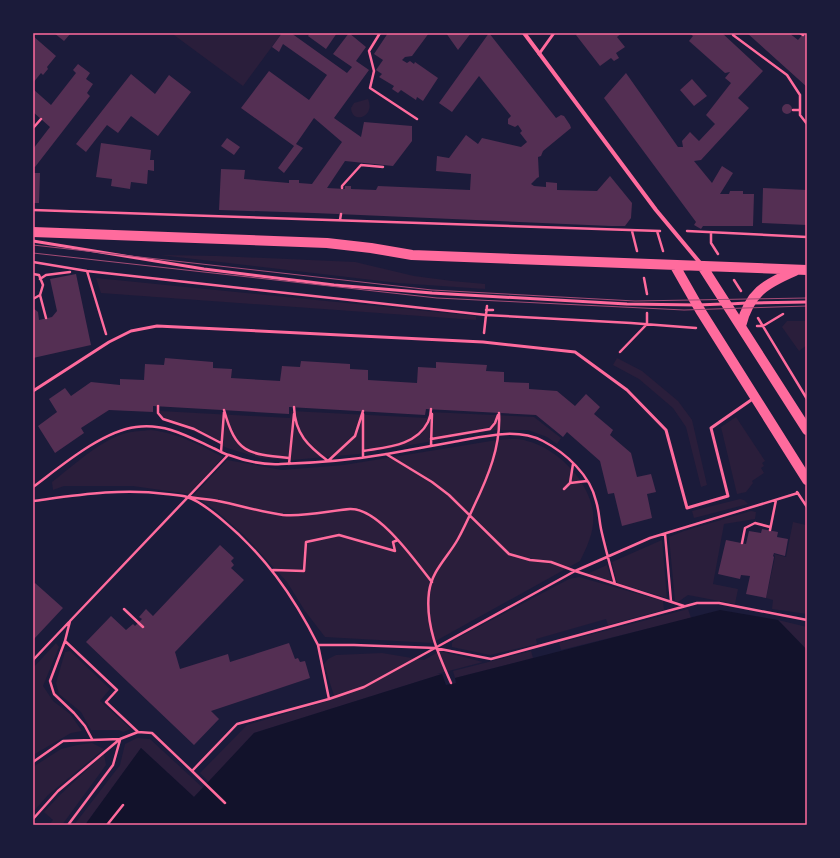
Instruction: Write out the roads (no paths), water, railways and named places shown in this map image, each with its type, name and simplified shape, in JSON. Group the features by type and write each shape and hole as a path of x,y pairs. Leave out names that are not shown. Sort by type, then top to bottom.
{"main road":[{"path":"33,232 327,243 371,248 412,256 802,270"},
{"path":"675,266 697,305 807,480"},
{"path":"702,266 807,430"},
{"path":"741,326 749,303 757,292 765,285 802,270"}],"street":[{"path":"524,33 656,210 702,266"}],"lane":[{"path":"539,54 554,33"},
{"path":"33,241 204,269 257,276 334,285 432,293 634,304 697,305 807,302"},
{"path":"33,391 109,342 131,331 157,326 482,342 575,352 628,390 666,430 687,508 728,496 711,428 755,398"}],"tram line":[{"path":"33,245 432,290 635,301 807,298"},
{"path":"33,253 437,298 684,310 807,306"}]}
